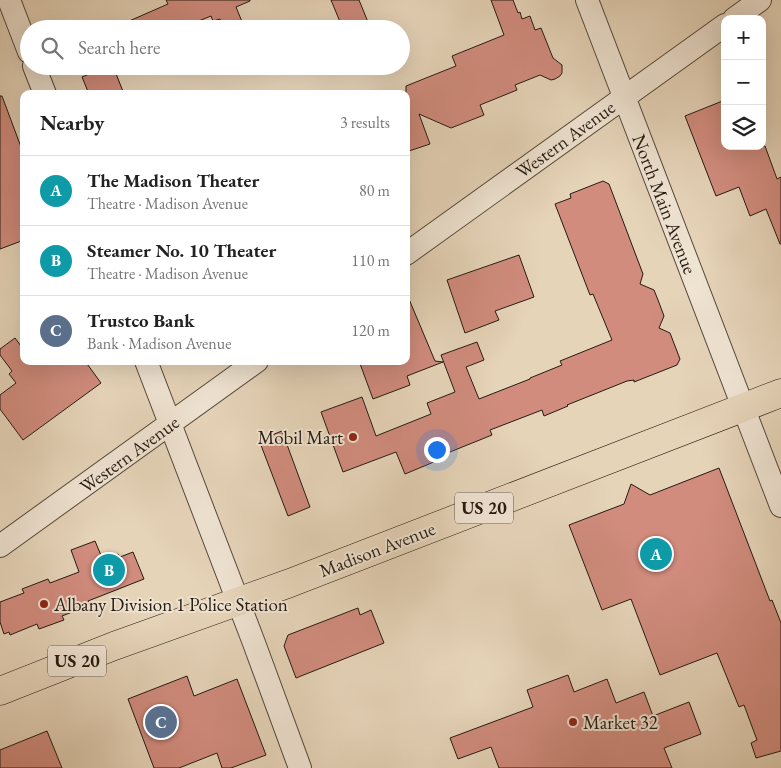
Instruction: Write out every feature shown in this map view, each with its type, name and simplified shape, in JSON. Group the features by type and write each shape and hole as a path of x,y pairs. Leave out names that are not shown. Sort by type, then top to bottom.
{"main road":[{"name":"Madison Avenue","path":"0,691 114,646 238,602 781,393"}],"street":[{"path":"9,0 20,29"},
{"name":"North Main Avenue","path":"588,0 781,506"},
{"path":"739,15 760,0"},
{"name":"Western Avenue","path":"410,251 721,28"},
{"path":"38,75 43,90"},
{"path":"148,365 300,768"},
{"name":"Western Avenue","path":"0,546 251,365"}],"building":[{"path":"166,0 250,0 236,7 241,20 213,20 211,16 201,20 132,20 168,4"},
{"path":"331,0 359,0 367,20 339,20"},
{"path":"491,0 513,0 522,19 530,16 535,30 541,28 553,58 562,65 560,76 551,80 540,75 515,85 517,90 480,105 484,115 451,128 419,114 430,144 410,151 410,90 406,90 406,86 456,66 452,56 504,35"},
{"path":"87,75 117,75 122,90 87,90 82,77"},
{"path":"0,96 2,96 20,144 20,242 0,249"},
{"path":"721,102 721,150 766,149 777,179 781,177 781,244 766,209 750,216 739,187 716,196 685,116"},
{"path":"603,181 609,184 643,274 640,284 654,290 664,316 659,328 670,333 680,359 677,365 634,382 634,380 627,381 544,416 542,410 490,430 492,435 440,456 441,459 405,474 396,452 343,472 321,412 362,397 376,436 431,414 427,403 455,392 441,355 477,342 484,360 466,367 479,399 562,365 560,361 612,340 593,294 590,295 555,204 571,198 570,194"},
{"path":"519,255 534,297 495,311 499,320 465,333 447,280"},
{"path":"410,302 435,361 443,362 407,376 410,385 373,399 360,365 410,365"},
{"path":"15,338 20,345 20,365 88,365 101,383 23,440 0,409 0,395 16,383 9,374 12,371 0,355 0,349"},
{"path":"282,431 310,507 288,516 259,440"},
{"path":"719,468 770,601 772,600 781,623 781,751 756,758 751,743 757,740 744,705 739,707 717,653 660,675 631,599 602,610 569,525 624,504 631,484 650,495"},
{"path":"95,541 103,560 118,554 120,557 133,552 144,579 88,601 90,605 62,616 64,620 39,629 37,624 10,635 9,632 4,634 0,622 0,602 24,593 22,589 48,579 50,583 79,572 71,550"},
{"path":"358,608 360,615 371,610 384,643 296,678 284,646 288,635"},
{"name":"Market 32","path":"568,675 574,692 607,679 616,703 644,692 653,716 689,702 701,734 664,748 672,768 499,768 491,747 458,759 450,738 533,707 527,690"},
{"path":"187,676 194,696 237,679 266,755 231,768 222,768 217,753 179,768 154,768 128,699"},
{"path":"47,731 62,768 0,768 0,750"}],"place":[{"name":"Mobil Mart","path":"353,437"},
{"name":"The Madison Theater","path":"656,554"},
{"name":"Steamer No. 10 Theater","path":"109,570"},
{"name":"Albany Division 1 Police Station","path":"44,604"},
{"name":"Trustco Bank","path":"161,722"},
{"name":"Market 32","path":"573,722"}]}
